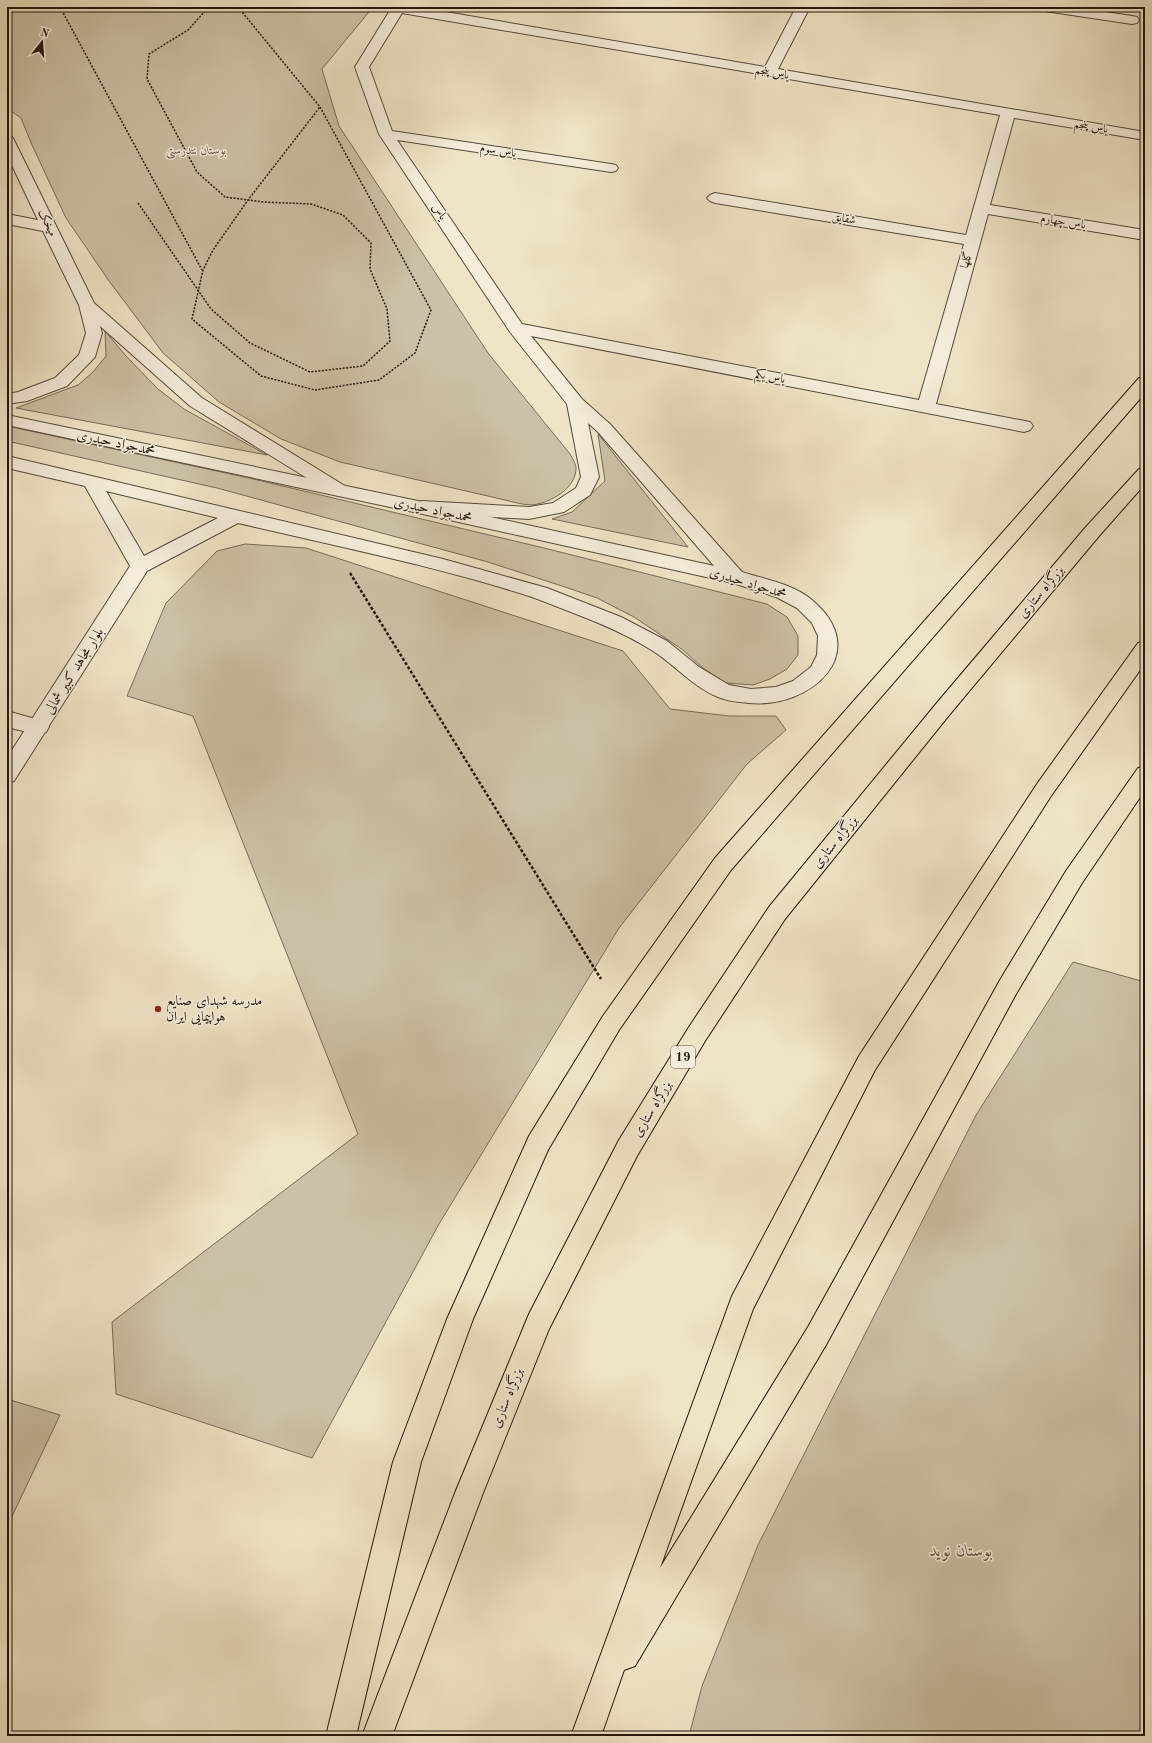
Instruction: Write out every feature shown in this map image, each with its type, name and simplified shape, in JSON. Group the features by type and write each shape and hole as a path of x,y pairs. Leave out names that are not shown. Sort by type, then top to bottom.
{"highway":[{"path":"341,1736 407,1462 460,1319 538,1144 620,1010 723,864 1145,382"},
{"name":"بزرگراه ستاری","path":"377,1736 469,1493 538,1323 628,1148 693,1040 777,913 943,709 1092,532 1145,473"},
{"path":"586,1736 741,1305 867,1062 1044,790 1145,648"},
{"path":"599,1697 817,1336 1005,994 1054,909 1074,877 1145,774"}],"street":[{"name":"یاس پنجم","path":"399,7 1145,136"},
{"name":"یاس","path":"399,7 362,67 386,134 516,328 576,403 604,428 735,577"},
{"path":"769,72 803,7"},
{"path":"1045,7 1132,20"},
{"name":"گلها","path":"926,407 1008,112"},
{"name":"یاس سوم","path":"386,134 611,168"},
{"name":"میخک","path":"7,140 86,305"},
{"name":"شقایق","path":"715,198 972,241"},
{"name":"یاس چهارم","path":"982,208 1145,235"},
{"path":"7,219 49,227"},
{"path":"7,399 21,397 61,382 87,357 94,333 86,305"},
{"path":"86,305 196,402 339,490"},
{"name":"یاس یکم","path":"516,328 1024,426"},
{"path":"418,507 529,513 558,508 584,491 590,477 576,403"},
{"name":"محمدجواد حیدری","path":"7,420 418,507 735,577 783,592 804,603 820,619 828,636 827,655 818,672 800,686 778,694 751,696 724,692 692,672 660,646 614,622 540,593 444,565 7,462"},
{"path":"92,482 140,566 236,516"},
{"name":"بلوار مجاهد کبیر شمالی","path":"7,775 140,566"},
{"path":"7,719 39,726"}],"path":[{"path":"60,7 203,270"},
{"path":"138,203 211,309 250,343 310,372 363,366 390,341 387,309 370,269 371,242 343,215 312,204 264,202 225,197 197,172 147,79 149,54 188,30 206,10 204,7"},
{"path":"238,7 320,107 430,310 415,353 379,380 315,390 261,376 192,319 203,270 213,250 248,200 320,107"},
{"path":"327,537 620,1010"}],"green space":[{"name":"بوستان نتدرستی","path":"7,7 373,7 322,69 339,126 488,353 570,454 576,468 575,476 567,488 554,498 532,505 340,462 281,439 219,402 163,353 109,281 66,218 21,118 7,108"},
{"path":"105,331 126,356 158,389 184,409 267,455 16,408 78,385 93,372 106,356"},
{"path":"7,426 249,478 544,548 767,604 787,617 798,636 798,655 787,669 770,679 753,685 726,683 703,668 683,650 634,617 597,598 488,562 217,488 7,441"},
{"path":"598,434 688,547 552,519 572,512 605,481"},
{"path":"245,544 306,548 623,651 670,709 729,716 776,716 786,730 747,764 619,928 439,1224 312,1458 116,1394 112,1322 358,1134 193,716 127,696 166,603 217,551"},
{"name":"بوستان نوید","path":"1073,962 1145,982 1145,1736 689,1736 702,1686 758,1545 976,1115"},
{"path":"7,1399 60,1415 7,1527"}],"place":[{"name":"مدرسه شهدای صنایع هواپیمایی ایران","path":"158,1009"}]}
